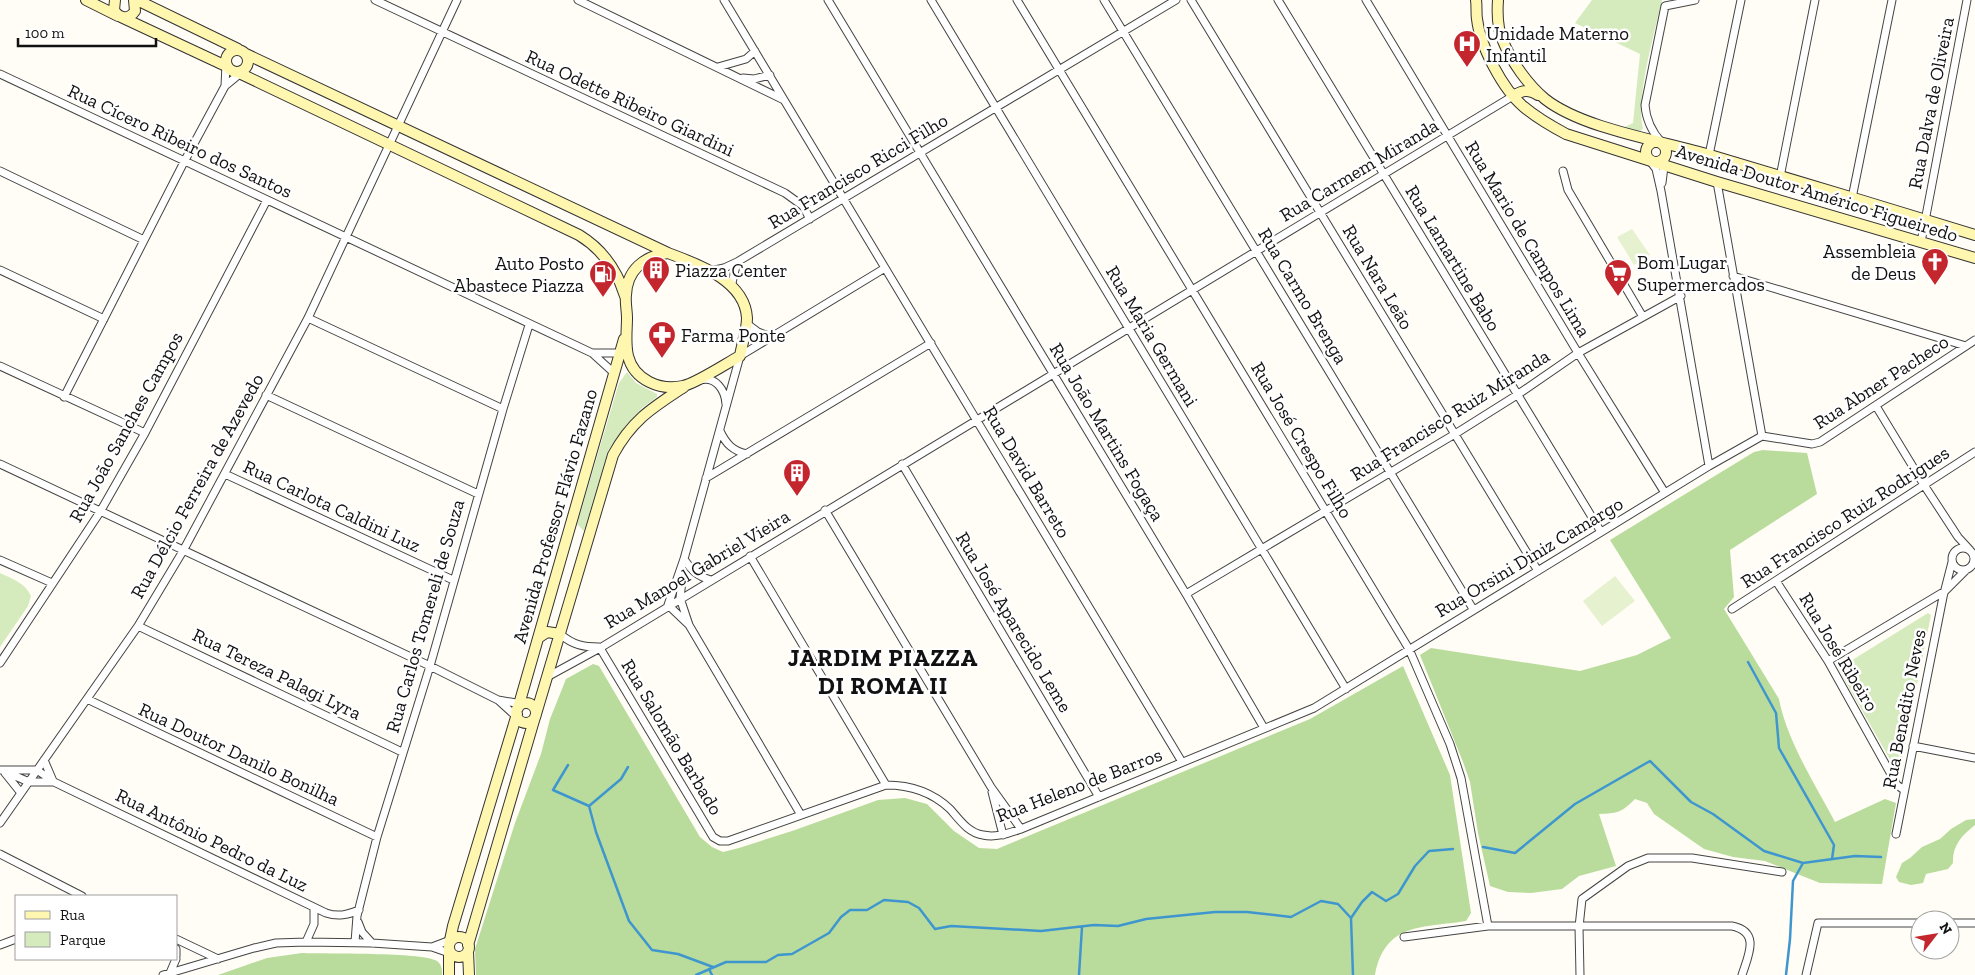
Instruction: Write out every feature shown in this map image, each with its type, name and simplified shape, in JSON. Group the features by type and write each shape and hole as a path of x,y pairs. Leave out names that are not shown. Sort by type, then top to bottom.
{"street":[{"path":"86,0 233,68 589,241 609,262 619,279 626,297"},
{"path":"115,0 113,6 119,16"},
{"name":"Rua Odette Ribeiro Giardini","path":"375,0 785,193 803,206 810,219"},
{"name":"Rua Délcio Ferreira de Azevedo","path":"0,823 138,626 183,550 308,318 457,0"},
{"path":"578,0 785,100"},
{"name":"Rua David Barreto","path":"724,0 1182,762"},
{"name":"Rua João Martins Fogaça","path":"828,0 1186,594 1264,728"},
{"name":"Rua Maria Germani","path":"931,0 1346,689"},
{"name":"Rua José Crespo Filho","path":"1017,0 1409,649 1450,744 1461,778 1488,926"},
{"name":"Rua Carmo Brenga","path":"1104,0 1473,609"},
{"name":"Rua Francisco Ricci Filho","path":"710,271 724,268 737,262 921,154 1176,0"},
{"name":"Rua Nara Leão","path":"1191,0 1538,571"},
{"name":"Rua Lamartine Babo","path":"1278,0 1601,532"},
{"name":"Rua Mario de Campos Lima","path":"1366,0 1578,353 1665,493"},
{"name":"Avenida Doutor Américo Figueiredo","path":"1476,0 1477,21 1486,48 1497,71 1513,96 1523,106 1548,124 1566,134 1650,161 1668,164 1717,182 1975,258"},
{"name":"Avenida Doutor Américo Figueiredo","path":"1498,0 1497,17 1502,41 1514,61 1532,85 1546,99 1584,119 1975,235"},
{"path":"1660,142 1652,129 1646,114 1645,105 1665,6 1695,0"},
{"path":"1709,155 1741,0"},
{"path":"1780,177 1815,0"},
{"path":"1852,198 1892,0"},
{"name":"Rua Dalva de Oliveira","path":"1921,242 1966,0"},
{"path":"119,16 131,16 135,11 136,1 668,253 710,271 731,287 743,304 746,323 740,356 684,559 668,605 689,625"},
{"path":"225,86 233,68 249,62 242,51"},
{"path":"64,397 225,86 233,68 230,52 242,51"},
{"path":"717,67 746,59 755,51"},
{"name":"Rua Cícero Ribeiro dos Santos","path":"0,74 529,325 592,353"},
{"path":"738,77 754,79 770,75"},
{"path":"1513,96 1522,90 1532,91 1546,99"},
{"name":"Rua Carmem Miranda","path":"1094,350 1513,96"},
{"name":"Avenida Doutor Américo Figueiredo","path":"1650,161 1646,155 1646,150 1653,142 1660,142"},
{"name":"Avenida Doutor Américo Figueiredo","path":"1660,142 1667,153 1668,164"},
{"path":"1650,161 1656,169 1662,191 1709,466"},
{"path":"1662,191 1668,164"},
{"path":"0,171 144,240"},
{"path":"1563,171 1568,190 1643,317"},
{"path":"1717,182 1762,436"},
{"path":"803,206 836,185"},
{"name":"Rua João Sanches Campos","path":"0,663 100,512 145,433 266,200"},
{"path":"668,253 646,259 637,266 630,278 626,297 628,356 639,375 652,384 662,387 684,386 701,380 710,380 719,385 723,390 727,407"},
{"path":"731,287 737,262"},
{"path":"684,386 740,356 885,268"},
{"path":"0,270 104,319"},
{"path":"1733,276 1966,346"},
{"name":"Rua Francisco Ruiz Miranda","path":"1186,594 1455,434 1517,395 1578,353 1680,296"},
{"path":"308,318 503,409"},
{"path":"746,323 758,332 770,337"},
{"name":"Rua Carlos Tomereli de Souza","path":"355,942 358,913 377,837 430,666 478,494 529,325"},
{"name":"Avenida Professor Flávio Fazano","path":"449,975 451,947 626,333"},
{"name":"Rua Abner Pacheco","path":"1762,436 1812,444 1820,442 1975,340"},
{"path":"706,478 931,343"},
{"name":"Rua Manoel Gabriel Vieira","path":"547,677 600,648 668,605 1094,350"},
{"path":"592,353 620,353"},
{"path":"592,353 614,374"},
{"path":"0,366 145,433"},
{"name":"Avenida Professor Flávio Fazano","path":"469,975 468,948 614,455 626,434 638,419 684,386"},
{"path":"266,395 478,494"},
{"path":"1828,661 1945,591 1974,564 1973,553 1950,524 1924,485 1876,406"},
{"path":"720,430 724,440 730,446 737,452 746,454"},
{"name":"Rua Orsini Diniz Camargo","path":"1314,708 1473,609 1762,436"},
{"name":"Rua Francisco Ruiz Rodrigues","path":"1732,610 1975,452"},
{"path":"0,464 430,666 518,711 526,722 531,721 536,715 532,705 518,711"},
{"name":"Rua José Aparecido Leme","path":"902,464 1099,797"},
{"name":"Rua Carlota Caldini Luz","path":"225,474 454,580"},
{"path":"826,510 991,787 1020,829"},
{"path":"1950,524 1956,546 1952,562 1956,568 1966,570"},
{"path":"1954,552 1963,548 1973,553"},
{"path":"750,556 886,785"},
{"path":"684,559 692,572 700,577 711,580"},
{"path":"684,559 680,598 689,625 801,815"},
{"path":"0,560 52,583"},
{"name":"Rua Benedito Neves","path":"1896,834 1952,562"},
{"name":"Rua José Ribeiro","path":"1776,581 1828,661 1897,785 1904,790"},
{"name":"Rua Tereza Palagi Lyra","path":"138,626 402,752"},
{"path":"538,638 547,632 560,634"},
{"name":"Rua Manoel Gabriel Vieira","path":"560,634 570,642 581,646 600,648"},
{"name":"Rua Salomão Barbado","path":"600,648 713,836 720,840"},
{"name":"Rua Doutor Danilo Bonilha","path":"87,699 377,837"},
{"path":"498,700 518,711"},
{"name":"Rua Heleno de Barros","path":"720,840 728,841 886,785 910,787 923,791 936,798 974,832 982,835 1003,835 1314,708"},
{"path":"1913,746 1975,758"},
{"path":"44,760 54,782"},
{"path":"2,770 37,770"},
{"path":"2,770 21,793"},
{"name":"Rua Antônio Pedro da Luz","path":"2,770 29,782 54,782"},
{"name":"Rua Antônio Pedro da Luz","path":"37,770 54,782 314,908 334,916 358,913"},
{"path":"991,787 1003,835"},
{"path":"0,854 80,895"},
{"path":"1580,975 1579,926 1582,900 1628,866 1648,858 1692,858 1782,872"},
{"path":"65,888 68,895"},
{"path":"306,942 314,924 314,908"},
{"path":"358,913 362,932 372,943"},
{"path":"1806,975 1818,923 1910,923"},
{"path":"1960,923 1975,923"},
{"path":"1404,937 1488,926 1732,926 1745,932 1750,939 1751,948 1742,975"},
{"path":"166,974 276,943 355,942 451,947 463,938 468,948 461,956 451,947 432,947"},
{"path":"0,945 15,939"},
{"path":"178,940 218,958"},
{"path":"166,974 174,960"}],"green space":[{"path":"1592,0 1662,0 1644,83 1641,116 1643,128 1640,132 1625,127 1633,123 1640,54 1575,23"},
{"path":"1632,229 1650,255 1634,265 1617,237"},
{"path":"627,372 636,383 657,394 657,397 642,408 626,425 608,451 584,531 577,524 619,383"},
{"path":"1763,450 1807,453 1817,494 1730,550 1734,597 1724,609 1779,699 1788,731 1835,822 1885,799 1896,803 1882,884 1820,883 1765,861 1733,857 1704,849 1654,814 1647,803 1635,799 1619,811 1599,814 1616,866 1579,876 1562,889 1531,893 1508,892 1490,886 1478,833 1470,782 1420,655 1431,648 1580,671 1637,655 1671,638 1610,540 1754,452"},
{"path":"0,573 14,579 31,596 28,606 0,647"},
{"path":"1615,576 1635,601 1602,626 1583,601"},
{"path":"1928,613 1931,615 1900,770 1896,770 1839,670"},
{"path":"593,664 599,666 700,837 712,847 723,852 795,830 878,800 905,798 927,804 954,831 979,848 997,849 1310,719 1403,666 1450,775 1471,913 1466,921 1421,927 1397,936 1387,945 1380,958 1375,975 476,975 475,949 515,823 541,754 550,719 566,679"},
{"path":"1975,819 1975,825 1962,837 1956,846 1953,863 1948,869 1926,874 1923,883 1911,885 1899,882 1896,877 1902,863 1922,847 1940,839 1951,829 1966,820"},
{"path":"302,953 394,955 428,958 439,963 442,975 218,975 267,958"}],"waterway":[{"path":"1748,662 1776,713 1779,748 1834,845 1832,859"},
{"path":"1483,847 1515,853 1575,804 1650,761 1691,802 1713,814 1764,851 1803,863 1855,856 1881,857"},
{"path":"568,765 553,790 589,806"},
{"path":"628,767 621,779 589,806 596,832 629,921 652,950 678,954 713,967"},
{"path":"696,975 726,962 766,962 778,955 792,954 829,933 841,917 850,910 867,910 884,900 908,902 919,908 935,929 951,926 1041,931 1094,925 1118,926 1146,919 1215,912 1247,912 1291,917 1321,901 1338,904 1351,918 1372,892 1386,901 1398,894 1415,866 1429,851 1453,849"},
{"path":"1786,975 1793,881 1803,863"},
{"path":"1351,918 1353,975"},
{"path":"1079,975 1082,927"},
{"path":"709,969 712,975"}],"place":[{"name":"Unidade Materno Infantil","path":"1467,68"},
{"name":"Assembleia de Deus","path":"1935,286"},
{"name":"Piazza Center","path":"656,294"},
{"name":"Bom Lugar Supermercados","path":"1618,297"},
{"name":"Auto Posto Abastece Piazza","path":"603,298"},
{"name":"Farma Ponte","path":"662,359"},
{"name":"ㅤ","path":"797,497"}],"district":[{"name":"JARDIM PIAZZA DI ROMA II","path":"883,671"}]}
